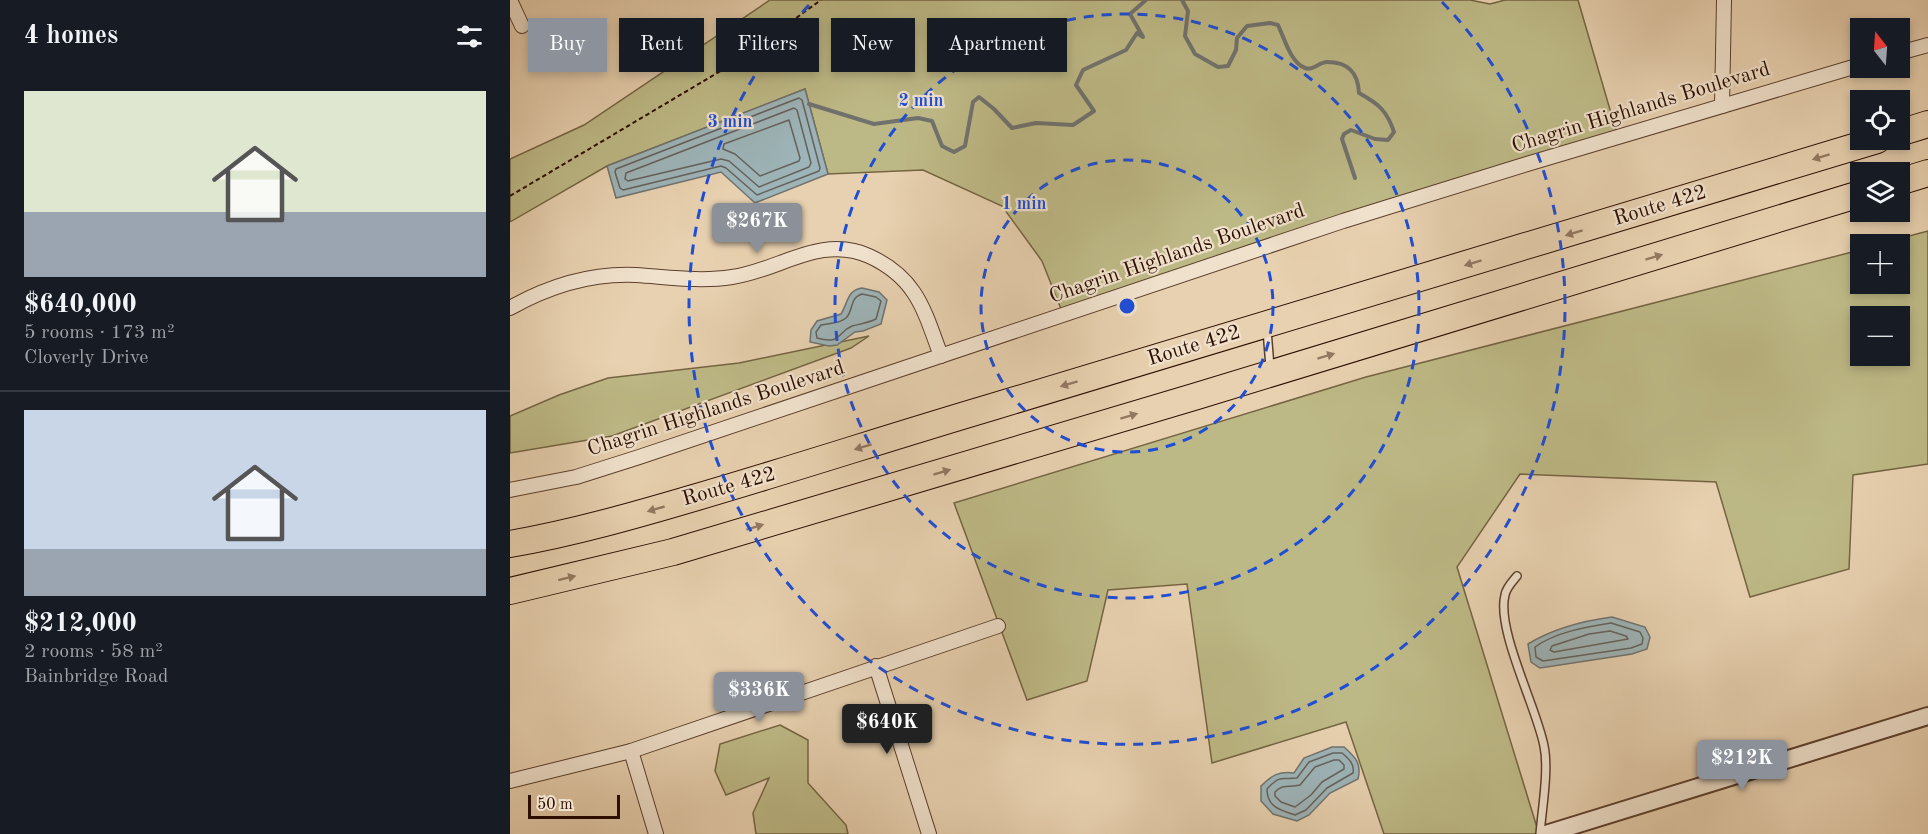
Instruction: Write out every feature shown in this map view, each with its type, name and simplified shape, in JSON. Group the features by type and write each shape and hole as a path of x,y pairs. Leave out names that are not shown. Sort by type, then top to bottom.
{"highway":[{"path":"1910,130 1928,124"},
{"name":"Route 422","path":"510,544 654,509 1529,247 1850,148"},
{"path":"1910,179 1928,173"},
{"path":"510,591 673,552 1850,197"}],"street":[{"path":"510,0 522,26"},
{"path":"1722,106 1724,0"},
{"path":"1910,50 1928,45"},
{"name":"Chagrin Highlands Boulevard","path":"510,490 576,477 639,458 1342,221 1850,68"},
{"path":"510,308 536,293 591,278 633,275 703,280 735,277 807,253 837,249 867,255 896,271 914,290 927,316 941,356"},
{"path":"510,782 631,750 998,626"},
{"path":"876,666 929,834"},
{"path":"1546,834 1928,716"},
{"path":"631,750 656,834"}],"lane":[{"path":"1266,325 1270,373"},
{"path":"1517,576 1505,592 1504,610 1512,650 1529,695 1544,747 1546,761 1540,834"}],"path":[{"path":"510,196 734,63 821,0"}],"shaded area":[{"path":"770,0 1470,0 1490,4 1505,0 1578,0 1618,137 1063,314 1042,261 1002,206 923,170 828,174 805,89 607,166 510,222 510,159 584,125 663,72 704,72 704,44 716,36 716,72 819,72 819,18 743,18"},
{"path":"1928,231 1928,464 1853,475 1849,569 1750,597 1716,482 1520,474 1457,567 1539,834 1384,834 1346,722 1212,763 1187,584 1108,590 1087,681 1027,700 954,503 1366,377 1850,253 1850,294 1910,294 1910,236"},
{"path":"869,336 851,348 612,436 510,453 510,416 559,395 608,378 739,363"},
{"path":"780,725 808,740 808,783 846,825 848,834 756,834 753,813 769,778 726,795 715,771 720,744"}],"water":[{"path":"805,89 828,174 755,203 721,172 616,198 607,166"},
{"path":"862,288 879,292 887,300 881,324 855,332 837,345 829,346 810,342 811,330 817,321 841,314 853,291"},
{"path":"1612,617 1645,627 1650,637 1647,649 1632,654 1540,668 1531,662 1528,644 1538,638 1568,626"},
{"path":"1332,747 1344,747 1354,757 1359,769 1358,779 1330,793 1309,815 1297,821 1273,814 1261,801 1261,786 1276,775 1294,773 1304,758"}],"waterway":[{"path":"809,104 874,124 918,118 932,121 942,146 954,152 965,146 973,102 979,97 1012,128 1036,123 1073,125 1094,111 1076,85 1083,70 1126,50 1137,33 1143,37 1130,14 1146,0"},
{"path":"1182,0 1188,11 1185,36 1195,54 1218,67 1228,66 1236,50 1237,38 1247,26 1270,23 1278,25 1288,50 1305,68 1308,69 1324,62 1341,64 1351,70 1357,80 1359,93 1381,109 1394,132 1388,140 1375,139 1351,130 1344,134 1342,139 1355,178"}]}
